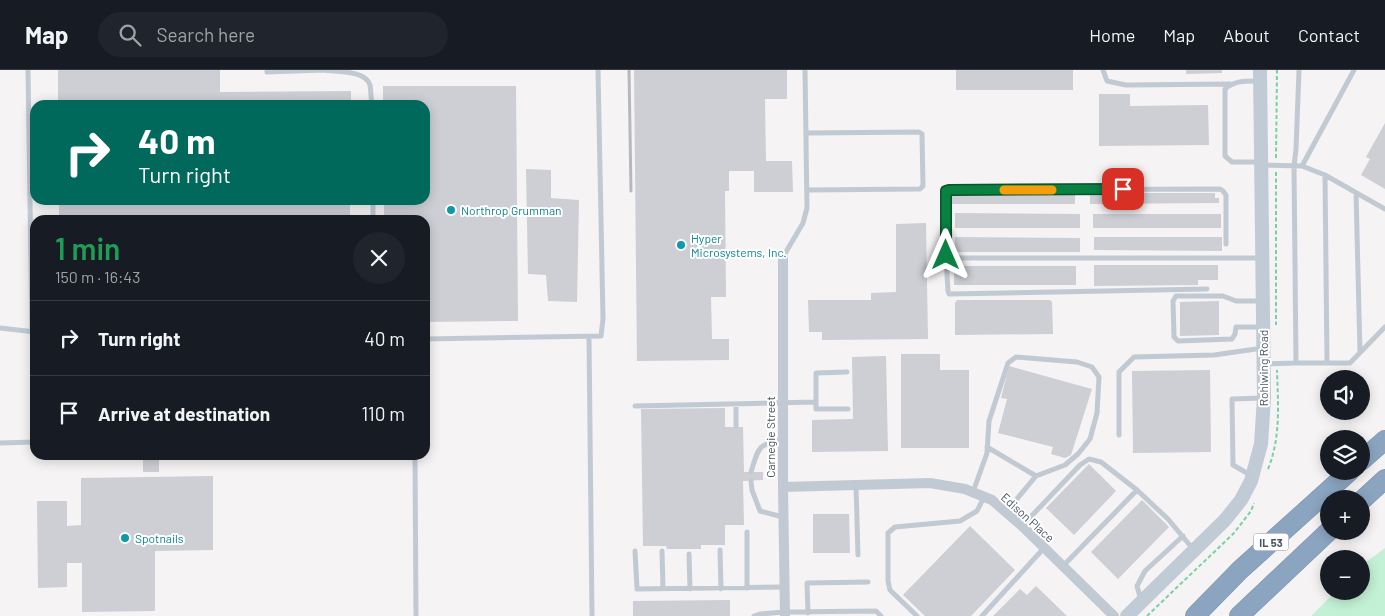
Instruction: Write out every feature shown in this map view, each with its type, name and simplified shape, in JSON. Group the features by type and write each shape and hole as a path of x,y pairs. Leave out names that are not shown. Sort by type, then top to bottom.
{"highway":[{"path":"1370,453 1385,440"},
{"path":"1370,493 1385,479"},
{"name":"IL 53","path":"1195,616 1240,570 1340,480"},
{"name":"IL 53","path":"1239,616 1320,540"}],"main road":[{"name":"Rohlwing Road","path":"1127,616 1226,520 1241,500 1252,476 1261,444 1264,398 1260,76"}],"street":[{"name":"Carnegie Street","path":"783,257 785,614"},
{"name":"Edison Place","path":"783,487 930,483 965,489 992,500 1022,526 1114,616"}],"lane":[{"path":"28,70 30,175"},
{"path":"267,70 267,72 355,71 365,77 370,83 372,100"},
{"path":"430,339 601,336 603,319 598,70"},
{"path":"783,257 806,216 808,190 805,70"},
{"path":"1103,70 1108,81 1126,85 1230,84 1260,76"},
{"path":"1296,363 1294,166 1299,70"},
{"path":"1302,166 1354,70"},
{"path":"1230,84 1225,89 1226,156 1232,162 1302,166 1325,175 1385,210"},
{"path":"806,133 919,132 922,134 922,186 920,189 808,190"},
{"path":"1325,175 1327,363"},
{"path":"1207,289 949,294 946,258 946,191 1220,189 1226,195 1226,244"},
{"path":"1356,193 1360,352"},
{"path":"946,258 1262,258"},
{"path":"1262,301 1236,301 1223,296 1176,296 1173,301 1174,337 1178,340 1232,339 1236,328 1263,327"},
{"path":"0,328 30,332"},
{"path":"1263,364 1350,363 1385,328"},
{"path":"589,337 592,616"},
{"path":"1119,435 1119,372 1134,357 1214,355 1263,348"},
{"path":"973,493 987,447 989,421 1008,363 1016,357 1077,362 1092,367 1100,378 1098,413 1090,439 1078,454 1065,465 1036,476 1006,512"},
{"path":"847,372 816,373 816,409 848,409"},
{"path":"1252,476 1233,465 1232,399 1264,398"},
{"path":"636,406 816,402"},
{"path":"736,404 736,426"},
{"path":"751,472 761,446 765,443 783,439"},
{"path":"0,442 30,442"},
{"path":"987,447 1036,476"},
{"path":"1022,526 1080,465 1089,459 1101,462 1137,490 1168,519 1194,550"},
{"path":"416,460 416,616"},
{"path":"751,480 752,490 760,511 784,518"},
{"path":"856,485 858,555"},
{"path":"1063,566 1137,490"},
{"path":"917,616 890,590 888,581 888,533 895,527 960,521 977,511 985,497"},
{"path":"747,532 747,588"},
{"path":"1142,602 1137,586 1146,571 1182,536"},
{"path":"982,616 1044,547"},
{"path":"720,550 721,588"},
{"path":"636,551 637,590 784,587"},
{"path":"662,551 663,589"},
{"path":"689,554 690,589"},
{"path":"808,613 807,583 868,582"},
{"path":"754,616 760,614 876,611 882,616"}],"green space":[{"path":"1385,548 1385,616 1311,616 1327,600 1370,600 1370,559"}],"building":[{"path":"58,70 220,70 220,92 351,91 351,100 58,100"},
{"name":"Hyper Microsystems, Inc.","path":"634,70 787,70 787,99 765,99 766,161 792,161 793,192 754,192 754,171 729,171 729,191 725,191 726,297 711,297 712,339 729,339 729,360 637,361"},
{"path":"956,70 1073,70 1073,90 956,90"},
{"path":"1186,70 1222,70 1222,73 1186,74"},
{"name":"Northrop Grumman","path":"383,86 516,86 518,321 430,322 430,215 384,215 384,205 430,205 430,100 383,100"},
{"path":"1099,94 1130,94 1130,106 1208,105 1209,145 1099,146"},
{"path":"1385,123 1385,189 1361,175 1370,159 1366,157"},
{"name":"Northrop Grumman","path":"526,169 551,170 551,198 579,200 577,302 548,301 546,275 528,274"},
{"path":"1075,193 1075,204 951,204 951,194"},
{"path":"1090,193 1215,193 1215,198 1219,198 1219,203 1090,204"},
{"path":"59,205 350,205 350,215 59,215"},
{"path":"955,213 1080,214 1080,228 955,228"},
{"path":"1093,214 1221,214 1221,228 1093,228"},
{"path":"926,223 928,339 822,340 822,332 809,332 808,300 871,300 871,293 896,292 896,224"},
{"path":"955,237 1080,238 1080,252 955,252"},
{"path":"1094,237 1222,237 1222,251 1094,250"},
{"path":"1094,265 1218,265 1218,280 1198,280 1198,285 1094,286"},
{"path":"954,266 1076,266 1076,285 954,285"},
{"path":"957,300 1050,300 1052,302 1053,334 955,335 955,303"},
{"path":"1219,301 1219,335 1180,336 1180,302"},
{"path":"901,354 940,354 940,370 969,370 969,448 901,448"},
{"path":"886,356 888,451 812,452 812,420 853,419 852,357"},
{"path":"1009,366 1092,389 1071,455 1065,458 1051,454 1053,447 998,433 1007,399 1001,398"},
{"path":"1210,370 1211,452 1133,453 1132,371"},
{"path":"725,408 725,427 743,427 744,472 763,472 763,480 743,481 744,525 725,525 725,545 701,545 701,549 667,549 666,546 643,546 641,409"},
{"path":"143,460 159,460 159,472 143,472"},
{"path":"1089,464 1116,491 1074,535 1046,508"},
{"name":"Spotnails","path":"213,476 213,550 155,551 155,611 82,612 82,563 67,563 67,587 38,588 37,501 67,501 67,526 81,525 81,478"},
{"path":"1142,500 1169,527 1118,579 1091,552"},
{"path":"813,514 849,514 850,553 813,553"},
{"path":"970,526 1015,570 971,616 925,616 903,595"},
{"path":"1036,586 1067,616 993,616 1020,589 1027,595"},
{"path":"730,600 730,616 633,616 633,601"}],"railway":[{"path":"629,70 631,191"}],"slow traffic":[{"path":"1004,190 1052,190"}],"place":[{"name":"Northrop Grumman","path":"451,210"},
{"name":"Hyper Microsystems, Inc.","path":"681,245"},
{"name":"Spotnails","path":"125,538"}],"route":[{"path":"946,255 946,191 1123,189"}]}
